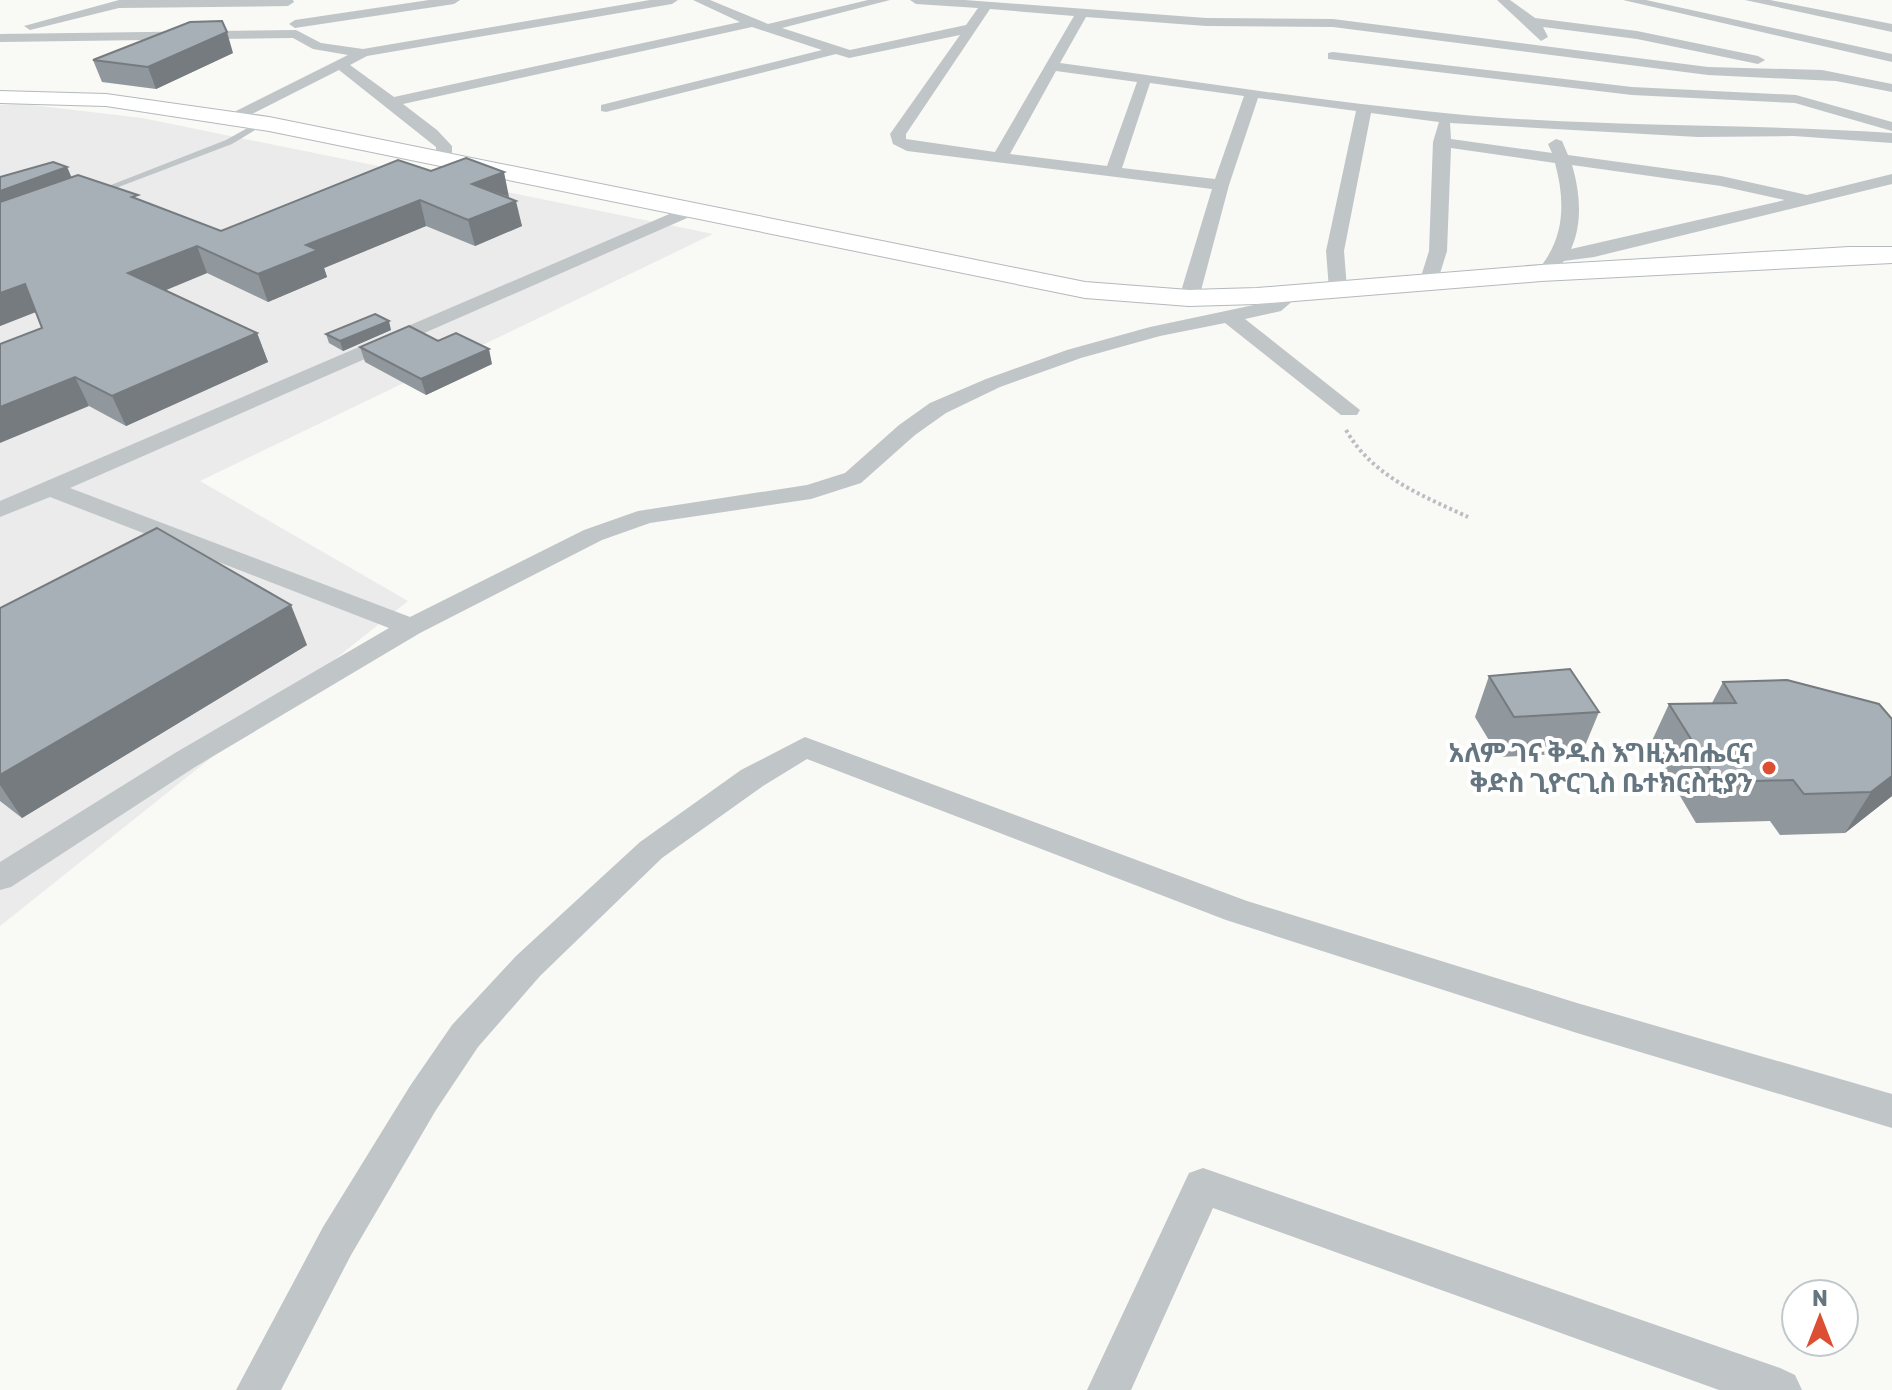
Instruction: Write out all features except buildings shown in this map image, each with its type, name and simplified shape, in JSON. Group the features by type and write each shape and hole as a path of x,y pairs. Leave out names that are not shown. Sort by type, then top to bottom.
{"street":[{"path":"0,36 296,29 424,2 454,0"},
{"path":"231,119 363,53 672,0"},
{"path":"388,103 884,0"},
{"path":"916,0 1082,12 1333,23 1708,71 1841,77"},
{"path":"1503,0 1516,13 1533,22 1637,35 1892,88"},
{"path":"1629,0 1892,58"},
{"path":"0,36 98,4 287,1 294,13 301,40 363,53"},
{"path":"704,1 760,26 849,54 972,28"},
{"path":"1748,26 1755,1 1892,28"},
{"path":"986,6 898,134 899,141 907,146 1221,185"},
{"path":"1000,157 1082,12"},
{"path":"1305,23 1314,12"},
{"path":"1533,22 1540,30 1545,50 1547,103 1564,160 1570,235 1563,256"},
{"path":"606,108 833,51"},
{"path":"1333,56 1698,132 1892,138"},
{"path":"340,64 388,103 432,133 444,146 430,161"},
{"path":"1050,66 1445,118 1547,103 1729,95 1796,99 1892,127"},
{"path":"1113,171 1145,78"},
{"path":"1189,298 1221,185 1253,92"},
{"path":"1729,95 1772,132"},
{"path":"0,97 106,100 263,123 430,161 1085,290 1189,298 1541,273 1892,255"},
{"path":"1338,289 1335,251 1364,108"},
{"path":"1428,283 1438,251 1441,142 1445,118"},
{"path":"1441,142 1721,181 1804,199"},
{"path":"1541,273 1563,256 1594,252 1892,179"},
{"path":"0,510 688,211"},
{"path":"0,878 185,760 411,627 593,535 646,516 811,492 853,478 907,430 938,408 993,383 1087,350 1157,331 1274,307 1294,292"},
{"path":"1229,316 1349,410"},
{"path":"49,488 411,627"},
{"path":"258,1390 337,1241 423,1098 465,1036 528,966 651,850 752,778 805,747 1238,911 1577,1018 1892,1111"},
{"path":"1109,1390 1203,1186 1780,1390"}],"lane":[{"path":"105,200 91,195 229,142 263,123"}],"path":[{"path":"1349,410 1346,433 1370,464 1399,483 1468,517"}],"shaded area":[{"path":"23,104 142,118 713,234 200,481 408,601 0,926 0,105"}],"place":[{"name":"አለም ገና ቅዱስ እግዚአብሔርና ቅድስ ጊዮርጊስ ቤተክርስቲያን","path":"1769,768"}]}
